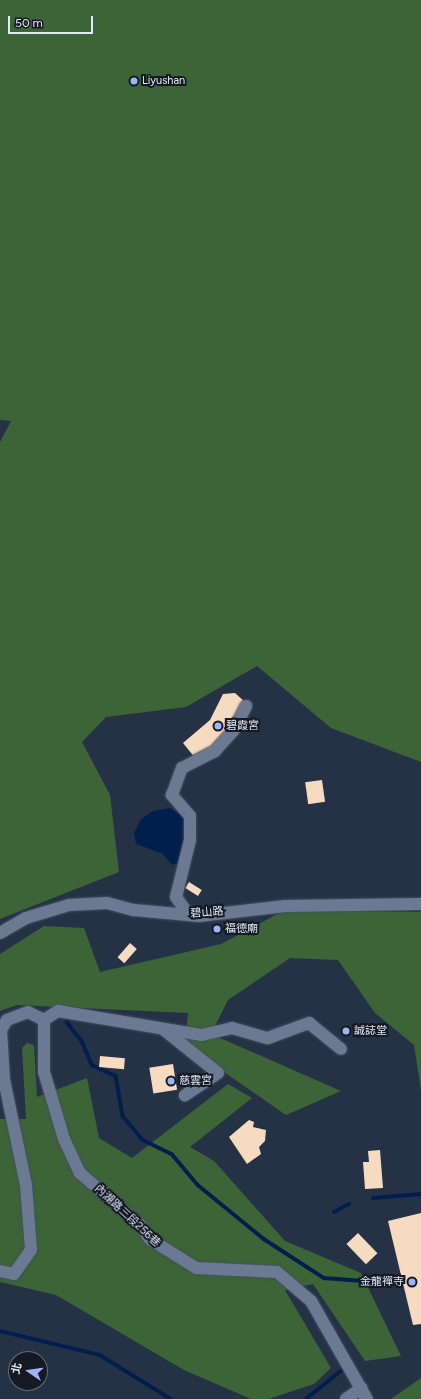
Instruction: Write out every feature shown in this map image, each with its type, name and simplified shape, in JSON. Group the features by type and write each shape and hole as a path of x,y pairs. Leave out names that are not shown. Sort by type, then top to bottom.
{"street":[{"path":"189,915 176,897 190,840 190,816 172,795 182,768 215,751 234,730 246,706"},
{"name":"碧山路","path":"0,933 26,918 70,905 107,903 189,915 285,906 421,904"},
{"path":"0,1271 14,1274 31,1250 26,1185 4,1080 1,1030 8,1020 28,1012 44,1020 58,1011 202,1035 232,1028 268,1038 309,1024 341,1049"},
{"name":"內湖路三段256巷","path":"44,1020 44,1072 64,1139 80,1173 139,1224 150,1239 196,1268 277,1272 312,1301 364,1394"},
{"path":"163,1028 218,1073 185,1095"},
{"path":"346,1399 364,1394"}],"green space":[{"path":"0,0 421,0 421,762 331,728 257,666 186,707 106,717 82,742 110,795 119,872 0,919 0,442 11,421 0,420"},
{"path":"285,910 421,912 421,1090 414,1045 375,1013 338,960 290,958 228,1000 211,1034 341,1091 286,1115 185,1045 188,1013 17,1005 0,1011 0,954 44,926 84,928 100,972 221,944"},
{"path":"27,1043 34,1045 37,1097 87,1078 99,1138 132,1158 228,1084 252,1098 190,1147 214,1161 285,1241 361,1273 401,1356 365,1361 313,1284 285,1290 331,1368 314,1384 268,1399 251,1399 184,1370 56,1295 0,1282 0,1119 26,1119 22,1048"},
{"path":"421,1378 421,1399 391,1399"}],"water":[{"path":"170,808 184,817 189,833 185,860 172,865 163,854 136,844 134,833 141,819 153,811"}],"building":[{"name":"碧霞宮","path":"235,693 245,702 216,748 196,759 183,743 210,720 223,694"},
{"path":"322,780 325,802 308,804 305,782"},
{"path":"189,882 202,890 198,896 185,888"},
{"path":"130,943 137,949 124,963 118,957"},
{"path":"100,1056 125,1058 124,1069 99,1067"},
{"path":"173,1064 177,1090 153,1093 149,1068"},
{"path":"249,1120 254,1122 253,1127 266,1130 265,1141 259,1147 261,1154 247,1164 229,1137"},
{"path":"380,1150 383,1188 365,1189 363,1162 369,1162 368,1151"},
{"name":"金龍禪寺","path":"421,1213 421,1324 413,1325 388,1221"},
{"path":"358,1233 377,1253 366,1264 346,1244"}],"waterway":[{"path":"67,1022 82,1041 92,1065 116,1076 123,1116 143,1140 172,1154 198,1185 264,1239 324,1278 389,1283"},
{"path":"373,1198 421,1194"},
{"path":"334,1212 349,1204"},
{"path":"0,1331 100,1355 171,1399"},
{"path":"306,1399 346,1367"}],"place":[{"name":"Liyushan","path":"134,81"},
{"name":"碧霞宮","path":"218,726"},
{"name":"福德廟","path":"217,929"},
{"name":"誠誌堂","path":"346,1031"},
{"name":"慈雲宮","path":"171,1081"},
{"name":"金龍禪寺","path":"412,1282"}]}
